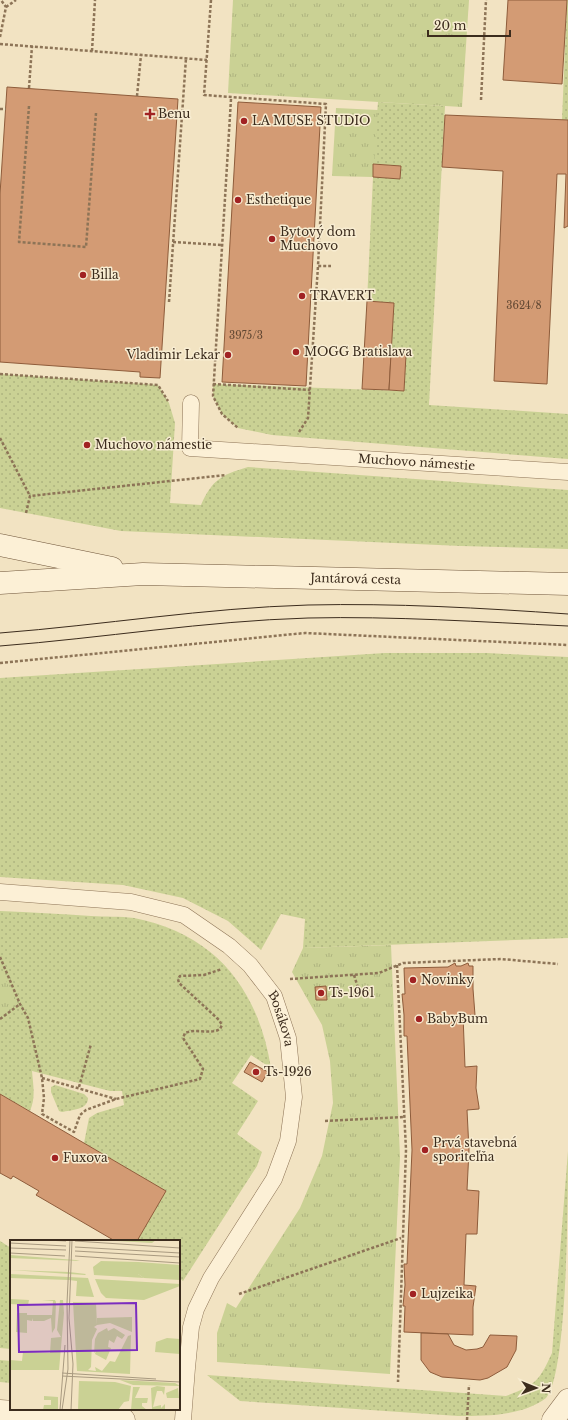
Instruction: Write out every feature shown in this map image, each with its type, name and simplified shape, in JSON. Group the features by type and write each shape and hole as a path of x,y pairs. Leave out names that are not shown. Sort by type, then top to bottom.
{"street":[{"name":"Jantárová cesta","path":"0,546 143,574"},
{"name":"Jantárová cesta","path":"0,583 143,574 568,584"},
{"path":"552,1420 568,1400"},
{"path":"0,1411 124,1420"}],"lane":[{"name":"Muchovo námestie","path":"191,403 190,448 568,472"},
{"name":"Bosákova","path":"0,892 131,902 184,915 229,946 250,964 274,996 288,1038 294,1090 288,1141 274,1178 211,1278 196,1309 191,1327 183,1420"}],"path":[{"path":"1,0 6,7"},
{"path":"0,37 6,7 16,0"},
{"path":"92,51 95,0"},
{"path":"211,0 204,96 231,99 326,104 318,266 308,418 298,433 292,434"},
{"path":"481,100 486,0"},
{"path":"0,44 207,60"},
{"path":"29,88 32,46"},
{"path":"137,96 140,55"},
{"path":"169,302 186,58"},
{"path":"0,374 158,385 169,403 191,403 213,396 231,99"},
{"path":"28,106 19,242 86,247 96,113"},
{"path":"0,109 6,109"},
{"path":"173,242 222,245"},
{"path":"318,266 331,266"},
{"path":"213,384 310,390"},
{"path":"0,438 30,496 26,513"},
{"path":"30,496 232,474"},
{"path":"0,663 305,633 568,645"},
{"path":"0,957 20,1004 28,1018 42,1078 44,1098 42,1114 74,1132 80,1115 86,1110 116,1099 200,1079 203,1069 183,1038 185,1033 190,1031 216,1032 220,1030 222,1025 219,1020 179,983 178,979 180,976 204,975 228,968"},
{"path":"291,979 379,973 403,963 501,959 558,964"},
{"path":"397,965 406,1150 398,1382"},
{"path":"354,975 360,994"},
{"path":"0,1019 20,1004"},
{"path":"79,1087 91,1044"},
{"path":"42,1078 79,1087 116,1099"},
{"path":"325,1121 404,1117"},
{"path":"239,1294 402,1238"},
{"path":"467,1420 469,1385"}],"green space":[{"path":"233,0 469,0 462,107 228,93"},
{"path":"567,0 568,120 562,120"},
{"path":"378,102 445,106 429,405 568,414 568,459 272,435 238,428 222,414 213,396 213,384 404,391 406,355 391,354 394,303 367,301 373,177 400,179 401,166 373,164"},
{"path":"336,108 378,110 373,177 332,176"},
{"name":"Muchovo námestie","path":"0,374 158,385 169,403 175,423 170,503 201,505 209,490 218,480 224,476 248,467 568,490 568,549 461,546 121,531 0,508"},
{"path":"385,653 487,653 568,657 568,938 303,948 305,919 281,914 261,950 228,921 183,898 123,885 0,877 0,678"},
{"path":"0,911 129,917 163,926 188,937 210,951 228,969 243,990 256,1013 265,1039 271,1068 251,1055 232,1083 258,1101 237,1134 262,1152 257,1166 183,1281 180,1279 180,1240 138,1240 166,1191 84,1143 89,1118 97,1113 124,1105 122,1091 110,1091 32,1071 34,1096 30,1111 0,1094"},
{"path":"391,945 400,1157 390,1374 217,1362 217,1333 227,1303 236,1308 300,1208 322,1156 333,1103 330,1061 322,1025 292,972 303,948"},
{"path":"0,968 14,997 14,1005 0,1016"},
{"path":"55,1085 84,1094 88,1098 87,1102 78,1109 62,1112 59,1111 51,1092 51,1087"},
{"path":"568,1151 567,1241 563,1320 559,1355 553,1382 546,1398 537,1404 515,1412 504,1414 458,1416 240,1401 207,1375 506,1396 524,1389 540,1376 552,1353"},
{"path":"0,1241 10,1247 10,1349 0,1348"},
{"path":"0,1360 10,1361 10,1383 0,1382"}],"building":[{"path":"508,0 567,0 562,84 503,80"},
{"name":"Billa","path":"7,87 178,99 160,378 140,377 140,372 0,362 0,194"},
{"name":"Bytový dom Muchovo","path":"238,102 321,107 306,386 222,382"},
{"path":"445,115 568,120 568,226 564,228 566,174 557,174 547,384 494,381 503,171 442,167"},
{"path":"373,164 401,166 400,179 373,177"},
{"path":"367,301 394,303 389,390 362,389"},
{"path":"391,354 406,355 404,391 389,390"},
{"path":"455,963 456,966 461,966 468,963 469,966 473,966 475,1015 463,1015 465,1067 477,1066 476,1088 479,1107 479,1109 467,1110 469,1150 467,1190 479,1191 477,1234 466,1234 464,1285 476,1286 473,1307 473,1335 404,1332 404,1264 407,1264 412,1150 407,1036 404,1036 402,994 405,994 404,968 448,967"},
{"name":"Ts-1961","path":"326,986 327,1000 316,1000 315,987"},
{"name":"Ts-1926","path":"250,1062 268,1072 262,1082 244,1072"},
{"name":"Fuxova","path":"0,1094 166,1191 138,1240 113,1240 36,1195 39,1191 13,1176 11,1179 0,1173"},
{"path":"421,1333 448,1334 454,1345 466,1350 483,1347 490,1335 517,1336 516,1350 507,1367 488,1378 480,1380 442,1377 430,1372 421,1360"}],"tram line":[{"path":"0,633 192,613 308,605 438,606 568,614"},
{"path":"0,646 192,626 308,618 405,619 568,626"}],"place":[{"name":"Benu","path":"150,114"},
{"name":"LA MUSE STUDIO","path":"244,121"},
{"name":"Esthetique","path":"238,200"},
{"name":"Bytový dom Muchovo","path":"272,239"},
{"name":"Billa","path":"83,275"},
{"name":"TRAVERT","path":"302,296"},
{"name":"MOGG Bratislava","path":"296,352"},
{"name":"Vladimir Lekar","path":"228,355"},
{"name":"Muchovo námestie","path":"87,445"},
{"name":"Novinky","path":"413,980"},
{"name":"Ts-1961","path":"321,993"},
{"name":"BabyBum","path":"419,1019"},
{"name":"Ts-1926","path":"256,1072"},
{"name":"Prvá stavebná sporiteľňa","path":"425,1150"},
{"name":"Fuxova","path":"55,1158"},
{"name":"Lujzeika","path":"413,1294"}]}
